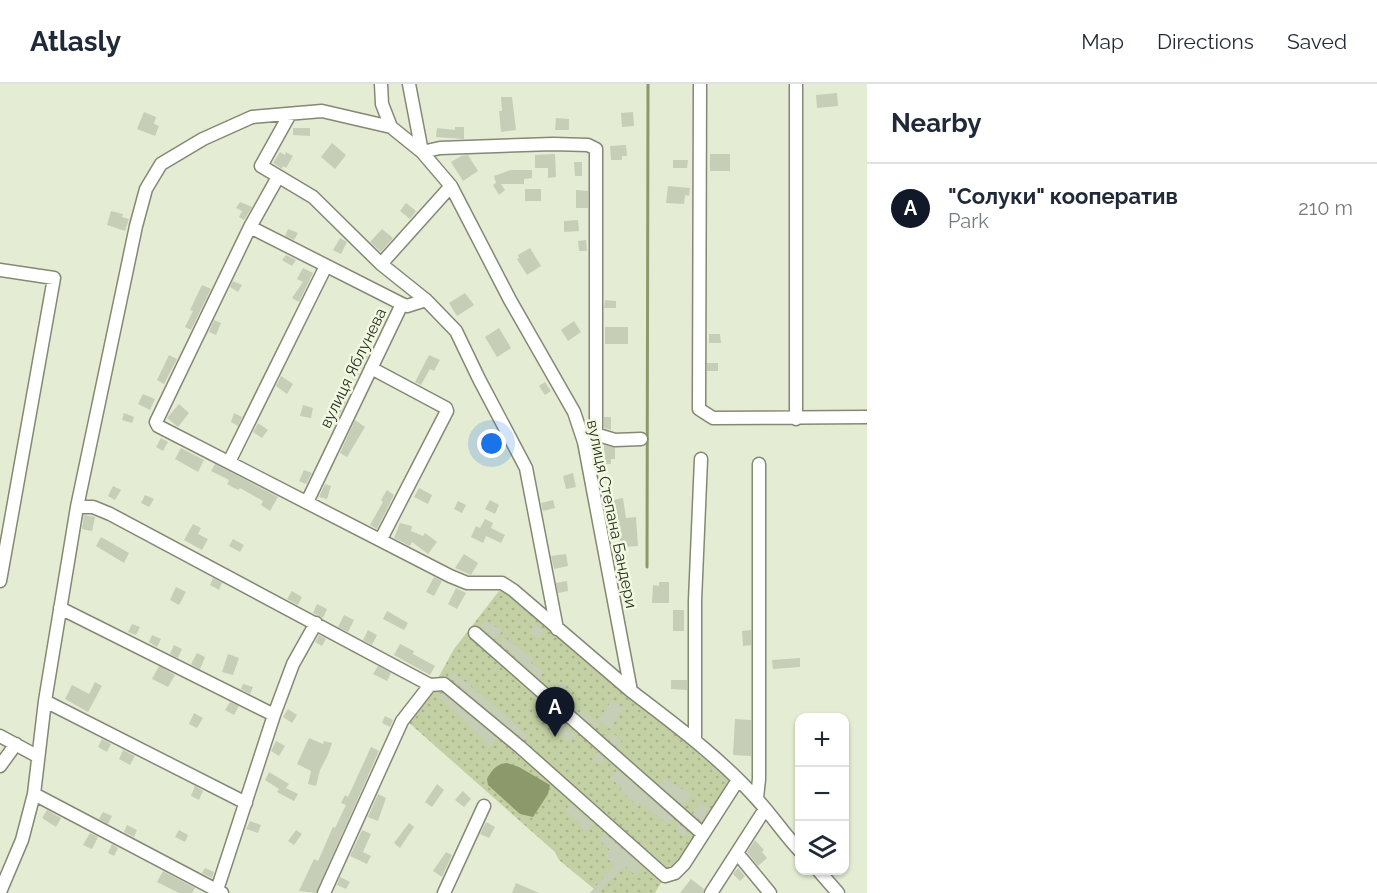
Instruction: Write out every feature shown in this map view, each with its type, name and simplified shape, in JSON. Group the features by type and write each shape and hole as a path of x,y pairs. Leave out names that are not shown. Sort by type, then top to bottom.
{"street":[{"path":"381,84 382,104 391,127"},
{"path":"409,84 422,152 440,148 553,144 588,145 596,150 595,434"},
{"path":"700,84 699,409 712,418 867,417"},
{"path":"796,84 796,419"},
{"path":"0,892 22,840 34,794 45,701 77,507 136,226 146,189 161,164 203,139 252,117 322,111 391,127"},
{"path":"290,114 261,166 313,197 381,264 426,300 456,331 526,468 557,629"},
{"name":"вулиця Степана Бандери","path":"391,127 422,152 451,186 510,300 574,412 584,442 631,691"},
{"path":"278,177 250,227 156,422 158,426 459,579 467,582 502,583 513,590 631,691 695,741 757,798 795,845"},
{"path":"381,264 451,186"},
{"name":"вулиця Яблунева","path":"250,227 402,304 307,502"},
{"path":"229,462 326,266"},
{"path":"0,270 54,278 0,581"},
{"path":"402,304 407,306 426,300"},
{"path":"371,368 446,408 447,411 381,539"},
{"path":"595,434 615,440 641,439"},
{"path":"584,442 595,434"},
{"path":"695,741 695,601 700,459"},
{"path":"757,798 759,779 759,464"},
{"path":"77,507 87,506 100,509 316,622 430,685 444,684 520,747 665,876 681,868 738,780"},
{"path":"60,608 274,716"},
{"path":"34,794 219,892 274,716 293,664 316,622"},
{"path":"475,633 703,834"},
{"path":"324,893 402,721 430,685"},
{"path":"45,701 246,803"},
{"path":"0,736 37,756"},
{"path":"0,766 16,744"},
{"path":"444,893 483,806"},
{"path":"711,893 765,809"},
{"path":"737,853 770,893"},
{"path":"822,875 838,893"}],"shaded area":[{"path":"504,590 732,779 678,867 665,876 655,893 599,893 559,860 555,852 407,721 432,689 454,649 499,591"},
{"path":"507,763 519,767 550,785 548,794 533,817 520,814 488,785 487,779 493,770"}],"building":[{"path":"837,93 838,106 817,108 816,95"},
{"path":"501,97 512,97 516,130 501,132 499,111 502,111"},
{"path":"144,112 156,117 154,124 159,126 155,136 137,129"},
{"path":"633,112 634,126 622,127 621,113"},
{"path":"556,118 569,119 569,130 555,130"},
{"path":"455,127 464,127 464,139 436,137 437,128 455,130"},
{"path":"293,128 310,128 310,136 293,135"},
{"path":"332,143 346,155 335,169 321,157"},
{"path":"626,145 627,156 622,156 622,160 611,160 610,146"},
{"path":"280,152 293,156 286,168 283,166 282,169 273,163"},
{"path":"555,154 556,177 548,178 548,168 535,168 535,155"},
{"path":"710,154 730,154 730,171 710,171"},
{"path":"468,155 478,171 463,181 451,162"},
{"path":"673,160 688,160 687,168 673,168"},
{"path":"574,162 582,162 582,176 575,176"},
{"path":"511,170 532,170 532,178 524,179 524,184 501,184 505,190 499,195 493,185 496,183 494,176"},
{"path":"668,186 690,188 689,196 685,195 684,204 666,203"},
{"path":"525,189 541,189 541,201 525,201"},
{"path":"576,190 588,191 588,208 576,208"},
{"path":"240,202 252,207 244,220 239,217 242,211 236,208"},
{"path":"406,203 416,211 410,219 400,211"},
{"path":"111,211 123,214 122,217 129,219 125,231 107,225"},
{"path":"578,220 579,231 564,232 564,221"},
{"path":"288,229 298,233 294,240 285,236"},
{"path":"382,229 393,238 381,252 370,242"},
{"path":"340,238 347,242 341,254 333,250"},
{"path":"586,240 587,251 579,251 578,241"},
{"path":"530,248 541,266 527,275 517,259 518,255"},
{"path":"286,255 296,260 292,266 282,260"},
{"path":"303,268 313,273 299,302 292,298 303,282 297,279"},
{"path":"233,281 242,285 238,292 230,287"},
{"path":"202,285 211,289 191,330 185,327"},
{"path":"465,293 474,305 457,316 449,303"},
{"path":"605,300 616,301 616,308 604,308"},
{"path":"214,320 221,323 216,335 209,332"},
{"path":"574,321 581,332 568,341 561,330"},
{"path":"605,327 628,327 628,344 605,344"},
{"path":"499,328 511,348 497,357 485,337"},
{"path":"709,334 720,334 721,343 709,343"},
{"path":"366,344 372,347 356,380 352,379"},
{"path":"169,355 177,359 164,384 157,380"},
{"path":"429,355 440,360 434,371 430,369 421,385 415,382"},
{"path":"707,363 718,363 718,371 707,371"},
{"path":"281,376 293,384 287,394 276,386"},
{"path":"545,382 551,391 545,395 539,386"},
{"path":"343,391 349,395 334,426 323,420"},
{"path":"143,394 155,399 150,410 138,404"},
{"path":"179,404 189,413 178,427 167,418"},
{"path":"303,405 313,408 311,418 300,416"},
{"path":"124,413 134,417 132,423 122,420"},
{"path":"234,413 242,417 238,426 231,422"},
{"path":"604,417 611,417 611,430 604,428"},
{"path":"355,420 365,427 347,457 340,453"},
{"path":"258,423 268,430 262,438 253,432"},
{"path":"161,438 168,442 163,451 156,447"},
{"path":"604,445 615,448 615,459 611,459 611,464 598,464 598,453 604,453"},
{"path":"181,448 204,460 198,472 175,459"},
{"path":"215,464 278,497 270,511 261,505 263,501 240,488 238,490 227,484 229,480 211,471"},
{"path":"304,470 312,473 306,484 299,481"},
{"path":"573,473 576,487 566,489 563,476"},
{"path":"325,484 331,486 327,499 319,497"},
{"path":"113,486 121,490 115,500 108,496"},
{"path":"419,488 432,495 428,504 414,497"},
{"path":"387,490 394,495 377,529 370,525"},
{"path":"145,495 154,499 149,507 141,503"},
{"path":"623,498 626,518 636,517 638,546 624,547 623,541 620,541 617,512 613,500"},
{"path":"490,500 499,505 495,514 485,509"},
{"path":"553,500 555,508 543,511 541,503"},
{"path":"458,501 466,505 462,513 454,509"},
{"path":"84,515 95,517 92,531 82,529"},
{"path":"485,519 493,523 491,528 505,535 501,543 486,536 483,543 471,537 476,526 480,528"},
{"path":"400,523 412,526 411,531 423,536 425,533 437,542 428,554 412,542 410,546 394,538"},
{"path":"193,524 201,528 198,534 208,539 202,550 184,540"},
{"path":"101,537 129,553 124,563 96,546"},
{"path":"233,539 244,545 240,552 229,546"},
{"path":"464,554 478,563 471,575 455,568"},
{"path":"566,554 568,566 554,569 551,556"},
{"path":"434,577 442,581 434,596 426,592"},
{"path":"213,578 222,583 219,590 210,585"},
{"path":"567,581 568,591 558,593 556,583"},
{"path":"659,582 669,582 669,603 652,603 653,585 659,586"},
{"path":"176,587 186,592 179,605 170,600"},
{"path":"456,588 466,593 457,609 448,604"},
{"path":"292,591 302,597 298,605 287,599"},
{"path":"317,604 327,609 323,618 313,613"},
{"path":"673,610 684,610 684,631 673,631"},
{"path":"387,611 408,623 404,630 383,619"},
{"path":"344,615 354,620 348,632 338,627"},
{"path":"486,620 502,631 496,640 481,627"},
{"path":"132,624 140,627 136,635 128,632"},
{"path":"534,624 544,630 539,638 529,632"},
{"path":"368,630 377,635 372,645 363,640"},
{"path":"751,630 751,645 743,646 742,631"},
{"path":"152,635 161,639 157,647 149,642"},
{"path":"319,635 326,639 322,646 315,642"},
{"path":"504,637 534,659 531,663 544,671 539,678 516,658 517,656 500,644"},
{"path":"400,644 435,666 430,675 394,655"},
{"path":"174,645 182,649 178,658 170,654"},
{"path":"197,653 205,657 200,669 191,664"},
{"path":"228,654 239,658 233,675 222,672"},
{"path":"800,658 800,667 773,669 772,660"},
{"path":"159,666 175,675 168,687 152,679"},
{"path":"378,666 391,673 387,681 373,674"},
{"path":"454,672 528,735 524,740 449,677"},
{"path":"671,680 687,680 687,690 671,689"},
{"path":"95,682 102,686 88,712 65,699 72,685 89,694"},
{"path":"560,682 566,686 559,696 554,692"},
{"path":"243,684 253,687 250,694 241,689"},
{"path":"441,693 497,739 491,746 438,696"},
{"path":"612,700 624,708 610,729 598,721"},
{"path":"230,702 239,706 234,715 225,710"},
{"path":"288,709 297,715 292,723 283,717"},
{"path":"581,711 600,724 596,728 579,714"},
{"path":"194,713 203,718 197,728 189,724"},
{"path":"551,713 576,736 570,742 545,720"},
{"path":"385,716 393,720 390,727 382,723"},
{"path":"735,719 751,720 751,756 733,755"},
{"path":"614,734 622,740 617,747 609,740"},
{"path":"309,738 323,744 324,741 332,743 320,770 316,786 308,784 311,771 297,764"},
{"path":"102,739 111,744 107,752 98,747"},
{"path":"276,741 285,746 279,756 271,751"},
{"path":"371,747 379,751 316,893 299,891 314,859 318,861 333,827 335,828 346,805 341,803 345,795 348,797"},
{"path":"123,750 135,756 130,765 119,759"},
{"path":"597,752 605,760 600,765 592,758"},
{"path":"617,770 674,819 669,825 641,803 638,807 620,789 622,788 610,778"},
{"path":"269,772 289,784 286,788 298,794 294,801 277,792 279,789 265,780"},
{"path":"665,778 691,795 683,805 660,785"},
{"path":"437,784 444,790 432,807 425,802"},
{"path":"195,786 203,791 199,800 191,796"},
{"path":"463,791 471,799 464,807 455,800"},
{"path":"378,794 386,798 378,821 368,817"},
{"path":"700,803 709,809 701,821 693,814"},
{"path":"570,804 593,823 586,832 565,811"},
{"path":"47,810 61,818 56,827 42,818"},
{"path":"103,812 112,816 108,824 99,819"},
{"path":"250,821 261,825 258,833 246,829"},
{"path":"486,822 495,827 489,838 480,834"},
{"path":"409,823 414,827 400,848 394,843"},
{"path":"679,824 688,832 684,836 675,828"},
{"path":"127,825 137,830 134,837 124,832"},
{"path":"179,830 188,835 185,842 175,837"},
{"path":"296,830 302,834 294,845 288,841"},
{"path":"362,830 371,834 363,852 371,856 367,864 350,856"},
{"path":"90,833 98,837 92,849 83,845"},
{"path":"604,833 642,867 635,875 625,866 598,893 590,893 614,865 605,856 610,850 598,839"},
{"path":"755,840 764,850 762,852 767,858 758,866 747,852"},
{"path":"112,844 118,848 114,856 108,853"},
{"path":"446,852 452,855 442,877 433,871"},
{"path":"205,868 214,872 212,878 202,873"},
{"path":"738,868 745,876 740,881 733,874"},
{"path":"163,871 195,888 192,893 179,893 157,882"},
{"path":"340,877 350,882 346,889 337,885"},
{"path":"691,879 704,889 703,893 680,893"},
{"path":"516,883 539,893 512,893"}],"waterway":[{"path":"647,567 648,84"}],"place":[{"name":"\"Солуки\" кооператив","path":"555,737"}]}
